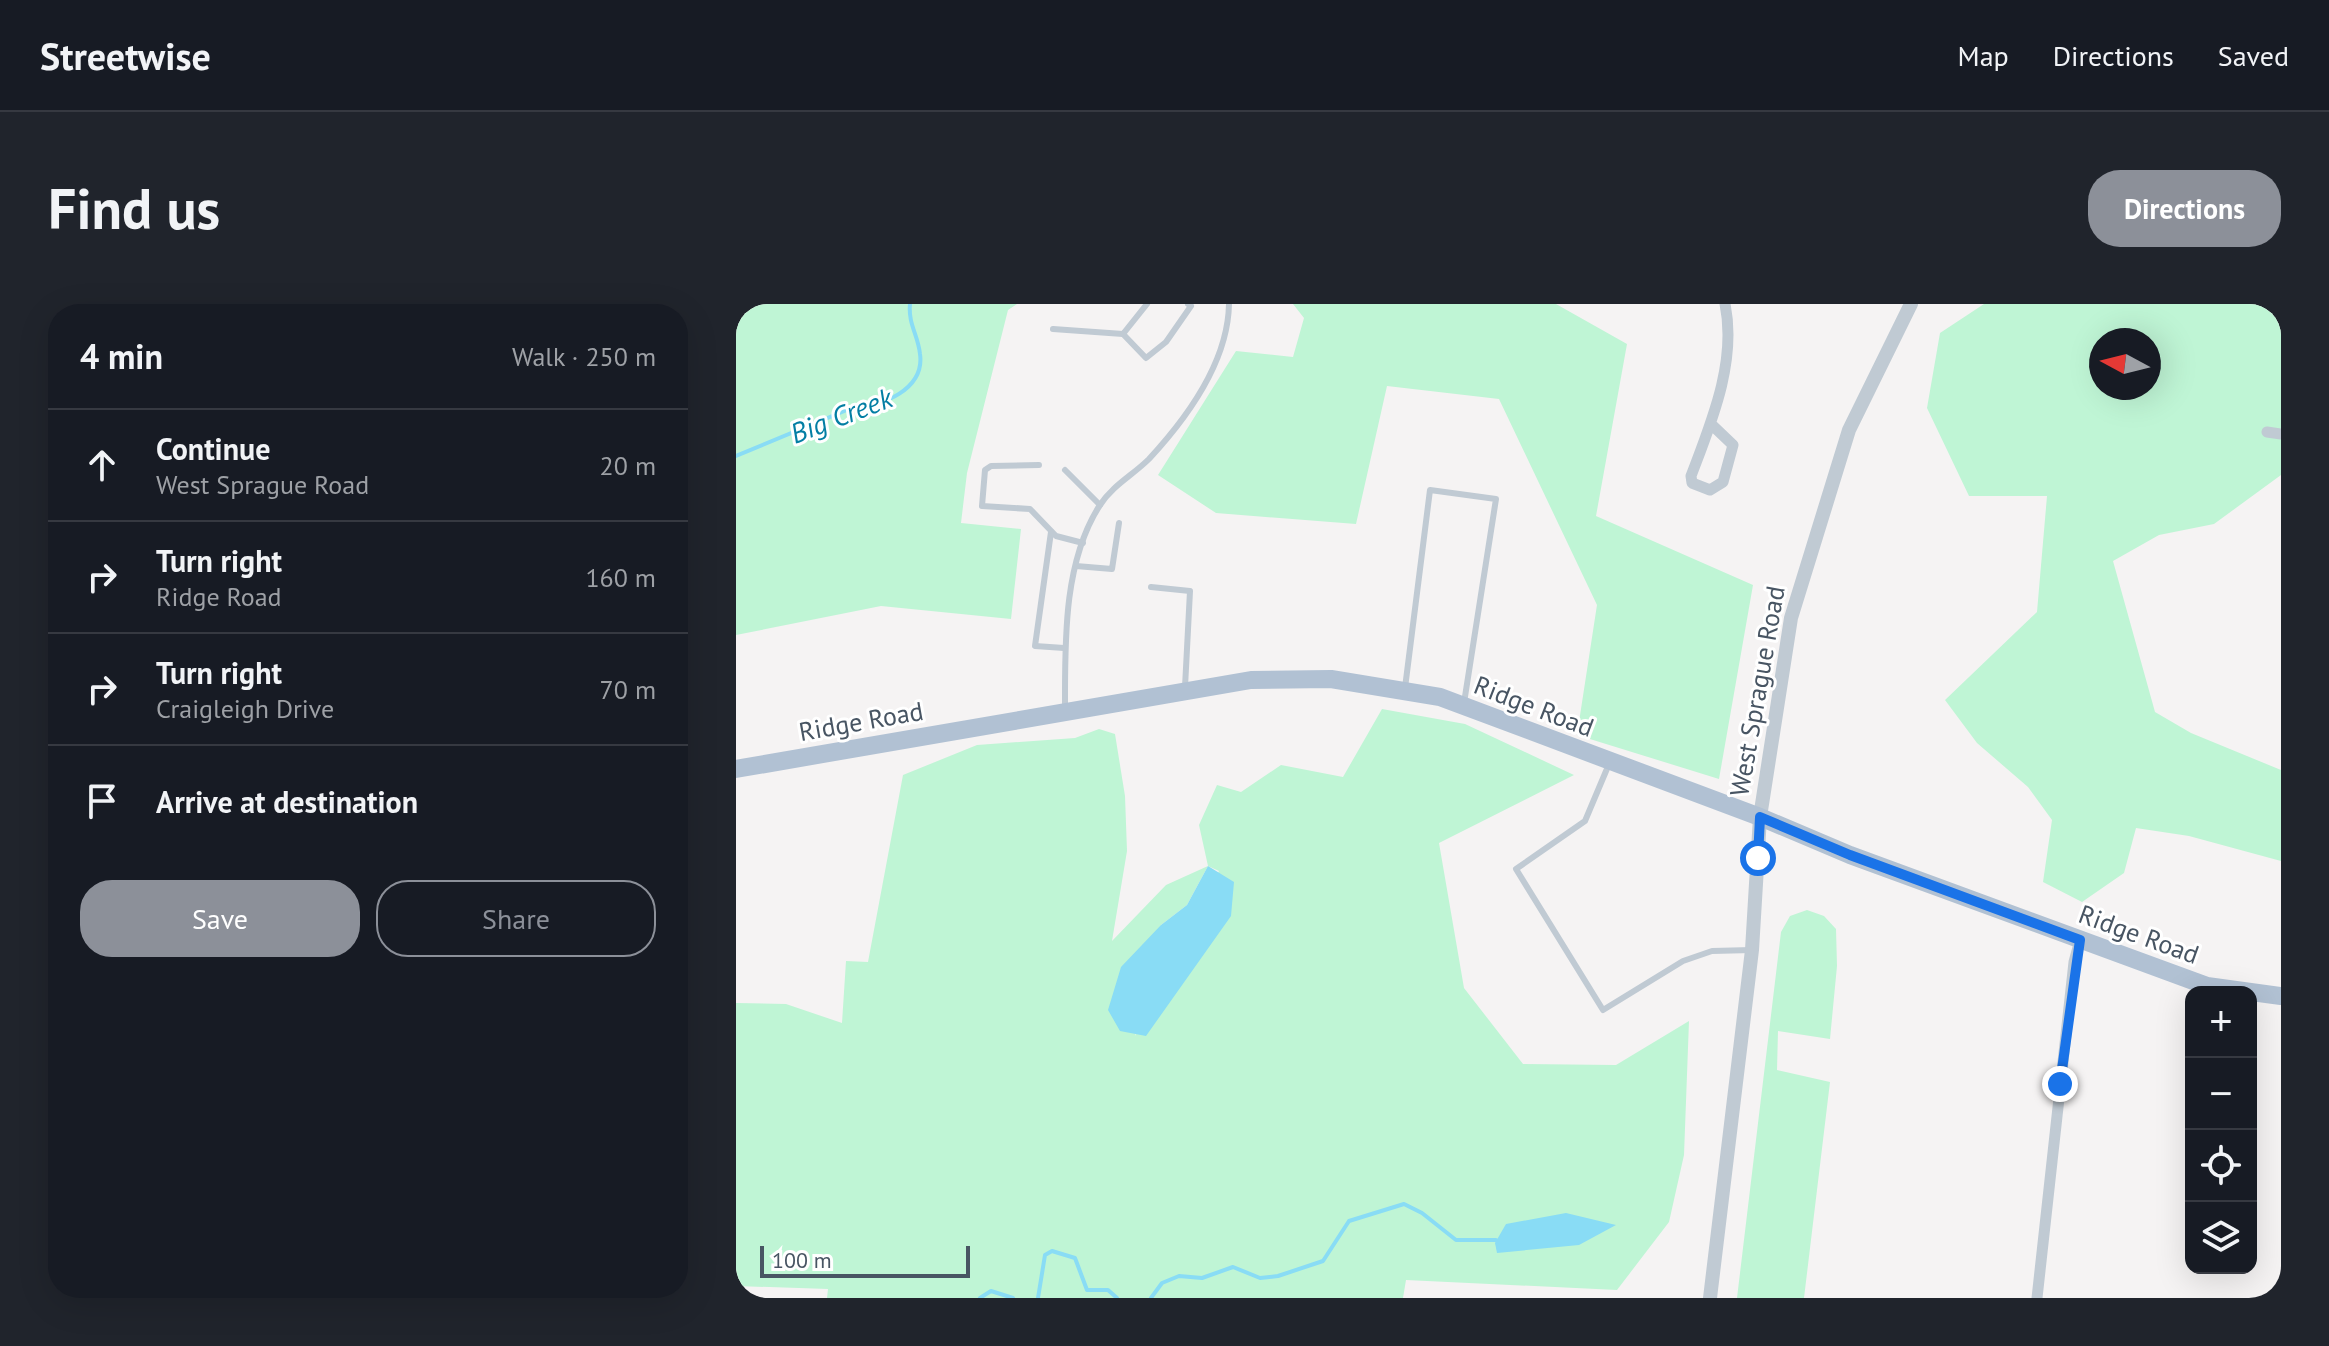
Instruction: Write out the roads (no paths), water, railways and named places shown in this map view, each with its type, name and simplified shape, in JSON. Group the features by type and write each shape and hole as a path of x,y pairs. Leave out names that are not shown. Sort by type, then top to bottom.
{"main road":[{"name":"Ridge Road","path":"736,769 1251,680 1331,679 1440,697 1609,763 1760,817 1850,855 2207,986 2281,996"}],"street":[{"path":"1711,424 1733,445 1723,482 1710,490 1692,483 1691,476 1711,424 1725,369 1729,324 1725,304"},
{"name":"West Sprague Road","path":"1710,1298 1752,950 1760,817 1800,582 1849,430 1911,304"},
{"path":"2267,432 2281,434"},
{"path":"2037,1298 2074,962 2080,940"}],"lane":[{"path":"1123,334 1147,304"},
{"path":"1053,329 1123,334 1146,358 1166,342 1191,306 1188,304"},
{"path":"1065,712 1064,648 1076,566 1083,543 1100,505 1125,475 1146,462 1194,401 1228,331 1229,304"},
{"path":"1039,465 991,466 985,470 982,506 1030,509 1047,523 1051,532 1035,646 1064,648"},
{"path":"1065,470 1100,505"},
{"path":"1405,691 1430,490 1496,499 1464,707"},
{"path":"1076,566 1112,569 1119,523"},
{"path":"1051,532 1083,543"},
{"path":"1151,587 1190,591 1186,691"},
{"path":"1609,763 1585,821 1516,869 1603,1010 1683,961 1712,951 1752,950"}],"water":[{"path":"1208,866 1234,882 1231,916 1146,1036 1120,1031 1108,1010 1121,967 1161,925 1187,905"},
{"path":"1566,1213 1616,1225 1579,1245 1497,1253 1495,1243 1506,1224"}],"waterway":[{"name":"Big Creek","path":"736,456 854,407 877,404 909,386 920,366 910,304"},
{"path":"1151,1298 1162,1283 1179,1276 1202,1278 1233,1267 1260,1278 1278,1276 1323,1261 1349,1221 1404,1204 1422,1213 1456,1240 1496,1240"},
{"path":"1038,1298 1045,1255 1052,1251 1075,1258 1087,1290 1108,1290 1117,1298"},
{"path":"980,1298 991,1291 1013,1298"}]}
